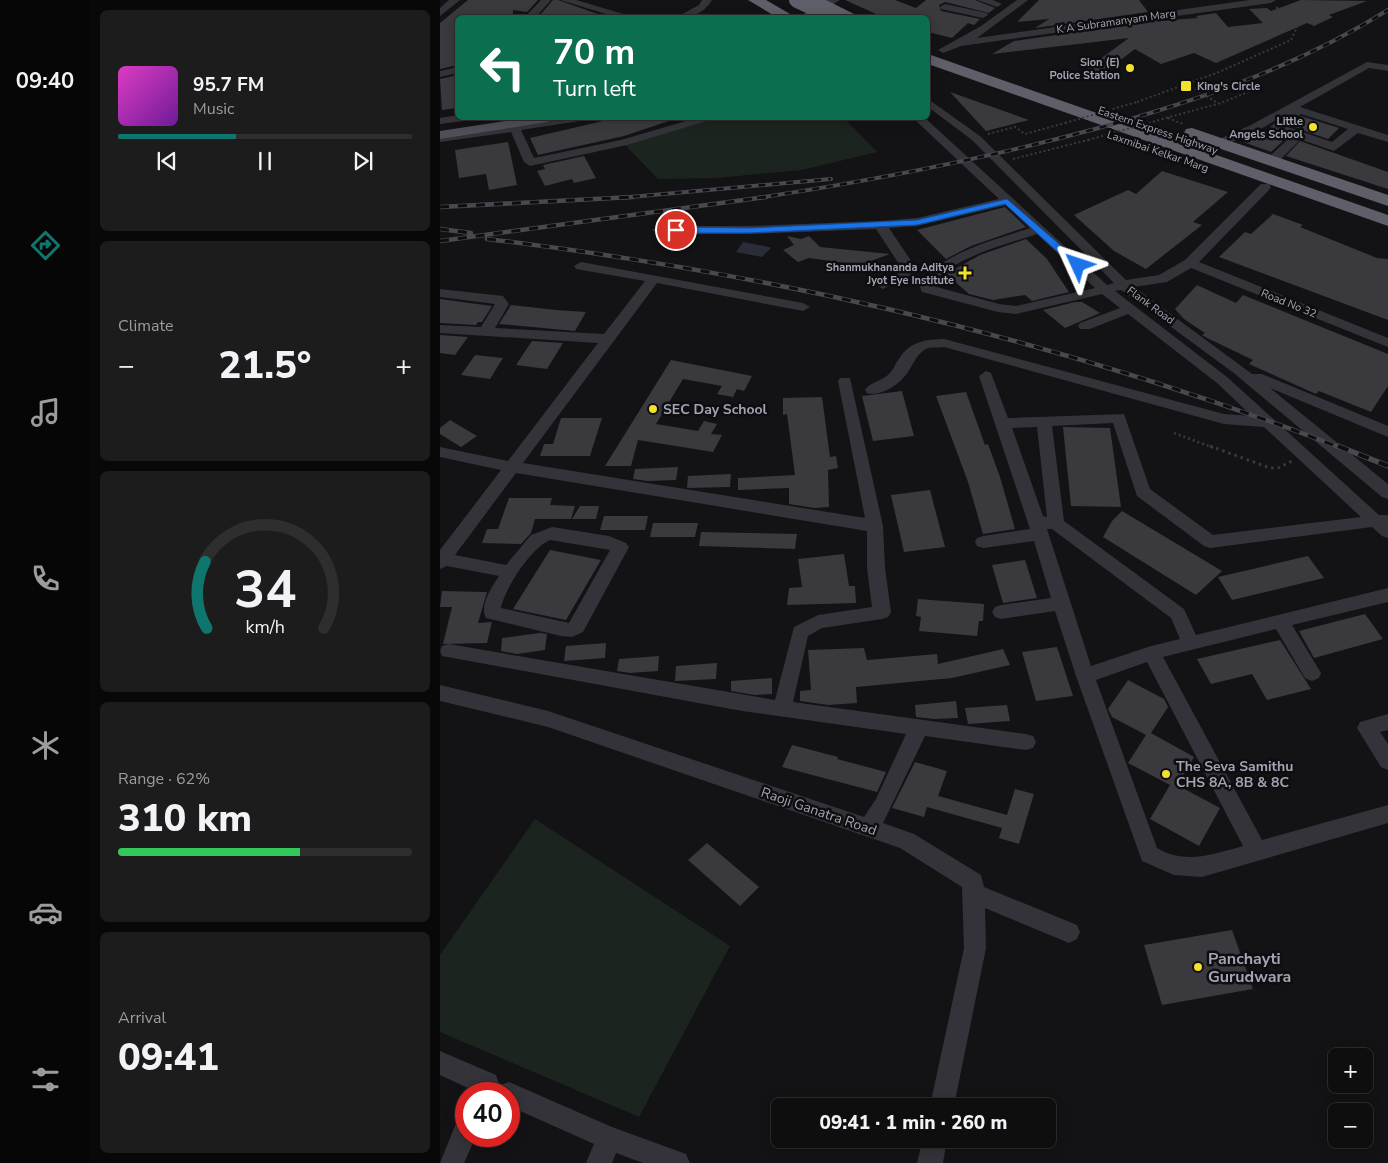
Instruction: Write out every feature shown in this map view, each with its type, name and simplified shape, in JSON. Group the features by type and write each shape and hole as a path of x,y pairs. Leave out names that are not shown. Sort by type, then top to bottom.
{"highway":[{"path":"755,0 784,15"},
{"path":"779,0 811,15"},
{"path":"797,0 830,15"},
{"path":"825,2 849,15"},
{"path":"935,50 1025,86 1064,121"},
{"path":"930,60 1025,86 1081,96"},
{"name":"Laxmibai Kelkar Marg","path":"930,72 1064,121 1261,186 1388,232"},
{"name":"Eastern Express Highway","path":"1025,86 1298,184"},
{"path":"1174,122 1222,143 1388,201"},
{"path":"1275,162 1298,184 1388,221"},
{"path":"1261,186 1298,184 1388,211"}],"main road":[{"path":"806,15 825,2"},
{"path":"440,128 491,120"},
{"path":"440,135 534,120"}],"street":[{"path":"440,14 455,0"},
{"path":"533,15 546,0"},
{"path":"565,0 621,15"},
{"path":"686,15 703,7 707,0"},
{"path":"982,0 997,4"},
{"path":"935,50 961,43 997,21 1023,0"},
{"name":"K A Subramanyam Marg","path":"961,43 1271,1"},
{"path":"946,6 983,16"},
{"path":"997,21 1006,32 1017,35"},
{"path":"1222,143 1259,125 1367,65 1388,68"},
{"path":"440,74 455,71"},
{"name":"Flank Road","path":"930,104 976,138 1123,285 1240,370 1388,493"},
{"path":"1356,128 1334,147 1276,127 1299,110 1356,128 1388,139"},
{"path":"440,121 455,119"},
{"path":"440,139 568,120"},
{"path":"515,129 530,162 623,143 699,120"},
{"path":"921,120 1106,291 1222,380 1304,455 1384,524"},
{"path":"1222,143 1259,128 1293,139 1275,162"},
{"path":"1085,326 1128,307 1155,289 1162,279 1190,263 1261,186"},
{"path":"658,230 749,230 917,222 1007,201"},
{"path":"880,225 911,271 883,285"},
{"path":"1038,230 954,260 933,275 926,285 927,289 998,308 1016,310 1106,291"},
{"name":"Road No 32","path":"1190,263 1388,343"},
{"path":"581,266 803,307"},
{"path":"511,572 442,561 654,278"},
{"path":"1044,311 1123,285 1149,278 1162,279"},
{"path":"440,293 498,299 502,304 485,332"},
{"path":"440,329 608,339"},
{"path":"872,390 888,383 900,373 905,360 924,344 944,343 1224,419 1268,422"},
{"path":"1240,370 1388,432"},
{"path":"986,376 1038,528 1085,676 1149,854 1164,864 1183,868 1202,867 1388,814"},
{"path":"782,708 800,632 818,622 882,612 876,568 875,526 845,381"},
{"path":"1002,423 1119,418 1143,492 1210,542 1384,524"},
{"path":"1044,420 1056,524 1178,614 1191,643"},
{"path":"440,452 511,467 875,526"},
{"path":"983,542 1056,524"},
{"path":"552,533 609,542 620,547 581,622 572,630 492,613 493,604 511,572 532,544 545,534 552,533"},
{"path":"1085,676 1151,653 1388,595"},
{"path":"1001,612 1062,603"},
{"path":"1280,622 1312,673"},
{"path":"449,651 782,708 1026,742"},
{"path":"1151,653 1257,851"},
{"name":"Raoji Ganatra Road","path":"440,692 548,719 907,841 973,882 973,893"},
{"path":"1388,722 1367,728 1388,760"},
{"path":"869,828 919,727"},
{"path":"944,1098 975,948 973,893 1069,932"},
{"path":"440,1063 479,1082"},
{"path":"520,1101 609,1138 677,1163"},
{"path":"599,1163 609,1138"},
{"path":"451,1163 458,1147"},
{"path":"930,1163 933,1148"}],"path":[{"path":"976,138 1014,127 1025,134 1064,121 1138,102 1219,72 1290,40 1297,27 1271,1"},
{"path":"1195,89 1216,102"},
{"path":"1000,162 1088,140 1174,122 1253,90"},
{"path":"1174,433 1270,468 1278,468 1304,455"}],"shaded area":[{"path":"693,120 846,120 877,152 802,170 717,178 658,179 625,145 636,139"},
{"path":"743,242 771,248 762,257 736,252"},
{"path":"535,819 730,946 639,1117 440,1032 440,955"}],"building":[{"path":"468,0 538,0 527,12 513,10 513,15 455,15 455,66 440,69 440,23"},
{"path":"553,0 558,0 600,15 540,15"},
{"path":"845,0 895,0 916,8 926,0 975,0 995,8 989,13 945,2 939,5 941,11 980,19 974,25 968,23 952,38 930,32 930,15 878,15"},
{"path":"1039,0 1139,0 1148,12 1035,28 1049,19 1017,22"},
{"path":"1301,0 1367,1 1329,15 1333,17 1314,26 1307,23 1216,63 1194,53 1161,64 1135,49 1101,75 1085,70 1129,38 992,54 1014,41 1156,21 1198,18 1196,16 1216,13 1228,27 1263,23 1249,9 1267,8 1271,11"},
{"path":"455,76 455,108 442,110 440,79"},
{"path":"950,92 1029,120 986,131"},
{"name":"Little Angels School","path":"1301,116 1339,128 1328,139 1289,125"},
{"path":"607,120 672,120 624,136 538,155 530,138"},
{"path":"1262,130 1283,141 1271,152 1243,142"},
{"path":"1300,141 1388,172 1388,189 1286,156"},
{"path":"508,142 517,185 489,190 486,174 459,178 455,150"},
{"path":"584,156 596,178 574,183 572,179 545,186 537,171 545,169 543,165"},
{"path":"1162,171 1228,192 1193,222 1202,225 1146,269 1114,251 1074,215 1128,190 1136,194"},
{"path":"1005,207 1026,227 971,246 946,259 917,230"},
{"path":"1273,214 1303,225 1300,227 1377,258 1388,259 1388,320 1219,257 1245,232 1251,234"},
{"path":"787,236 801,239 809,236 820,247 890,254 860,265 809,258 798,262 783,250 794,245"},
{"path":"1026,239 1047,259 1069,292 1032,301 1025,295 993,300 969,294 946,274 980,255"},
{"path":"1197,285 1236,303 1243,295 1388,354 1388,386 1371,412 1319,391 1316,394 1249,364 1253,360 1202,335 1205,333 1184,319 1175,309"},
{"path":"440,299 492,306 482,322 478,322 476,325 440,323"},
{"path":"1082,302 1100,313 1065,328 1043,310"},
{"path":"511,305 586,312 575,331 499,324"},
{"path":"440,335 468,337 455,355 440,353"},
{"path":"532,341 563,343 547,369 516,365"},
{"path":"475,355 503,358 490,379 461,375"},
{"name":"SEC Day School","path":"671,360 752,376 744,391 737,389 733,397 717,394 722,386 683,379 656,424 698,431 704,421 717,424 711,434 722,435 713,452 638,440 631,466 605,466"},
{"path":"902,391 914,436 873,441 862,396"},
{"path":"966,392 985,445 988,444 1000,477 1015,529 983,534 968,482 936,396"},
{"path":"822,397 830,457 836,456 838,468 828,470 829,507 814,508 789,504 789,488 738,490 738,478 795,475 787,414 783,415 783,398"},
{"path":"561,418 602,418 590,456 540,456 544,444 553,444"},
{"path":"450,420 477,436 461,447 440,434 440,428"},
{"path":"1063,427 1110,428 1121,507 1071,506"},
{"path":"678,467 676,480 647,481 633,479 635,469"},
{"path":"731,474 730,487 687,488 688,476"},
{"path":"930,490 945,547 904,552 891,495"},
{"path":"509,498 552,498 550,505 575,506 571,519 535,519 531,533 521,544 482,543 487,529 498,529"},
{"path":"580,506 599,506 596,519 572,519"},
{"path":"1122,511 1222,571 1196,595 1103,537 1112,521"},
{"path":"604,516 648,516 645,530 600,530"},
{"path":"653,523 698,523 695,537 650,537"},
{"path":"701,532 797,534 795,549 699,546"},
{"path":"550,550 601,560 566,620 513,609"},
{"path":"844,554 849,586 855,586 856,603 787,605 789,588 802,587 798,559"},
{"path":"1308,556 1324,578 1232,600 1218,577"},
{"path":"1025,560 1037,598 1003,603 992,565"},
{"path":"442,591 487,592 478,623 492,622 487,643 443,644 452,607 440,607"},
{"path":"918,599 984,604 983,621 979,621 977,636 919,631 921,617 916,616"},
{"path":"1365,614 1383,639 1314,658 1299,631"},
{"path":"540,633 547,634 545,650 517,654 501,651 502,638"},
{"path":"1280,640 1311,689 1267,700 1252,674 1211,684 1197,659"},
{"path":"606,643 605,658 564,661 566,646"},
{"path":"1057,647 1073,696 1036,701 1022,652"},
{"path":"864,648 867,660 937,654 938,664 1003,649 1010,665 952,678 856,687 857,703 828,705 800,701 800,691 811,690 808,650"},
{"path":"659,656 658,671 630,673 617,671 619,659"},
{"path":"717,663 716,679 675,681 676,666"},
{"path":"772,678 772,694 755,695 731,691 731,681"},
{"name":"The Seva Samithu CHS 8A, 8B & 8C","path":"1128,680 1164,699 1168,707 1151,733 1194,757 1177,785 1220,808 1199,846 1150,819 1170,785 1128,763 1146,735 1112,717 1108,709"},
{"path":"956,701 958,718 934,719 916,717 915,705"},
{"path":"1007,705 1010,721 968,724 965,708"},
{"path":"792,745 886,772 877,792 782,767"},
{"path":"915,762 947,771 938,796 1007,815 1015,789 1034,794 1019,844 999,838 1002,828 927,807 924,817 892,808"},
{"path":"707,843 759,887 740,906 688,860"},
{"name":"Panchayti Gurudwara","path":"1232,930 1253,989 1162,1005 1144,945"}],"railway":[{"path":"757,198 885,177 969,160 1095,129 1171,107 1246,80 1318,49 1388,10"},
{"path":"626,197 831,179"},
{"path":"440,207 626,197"},
{"path":"619,198 626,197"},
{"path":"626,197 633,197"},
{"path":"440,241 766,197"},
{"path":"440,229 471,233"},
{"path":"487,239 705,272 921,317 1133,376 1238,410 1341,448"},
{"path":"1338,446 1388,466"}],"place":[{"name":"Sion (E) Police Station","path":"1130,68"},
{"name":"King's Circle","path":"1186,86"},
{"name":"Little Angels School","path":"1313,127"},
{"name":"Shanmukhananda Aditya Jyot Eye Institute","path":"965,273"},
{"name":"SEC Day School","path":"653,409"},
{"name":"The Seva Samithu CHS 8A, 8B & 8C","path":"1166,774"},
{"name":"Panchayti Gurudwara","path":"1198,967"}],"route":[{"path":"676,230 749,230 917,222 1007,201 1078,265"}]}
